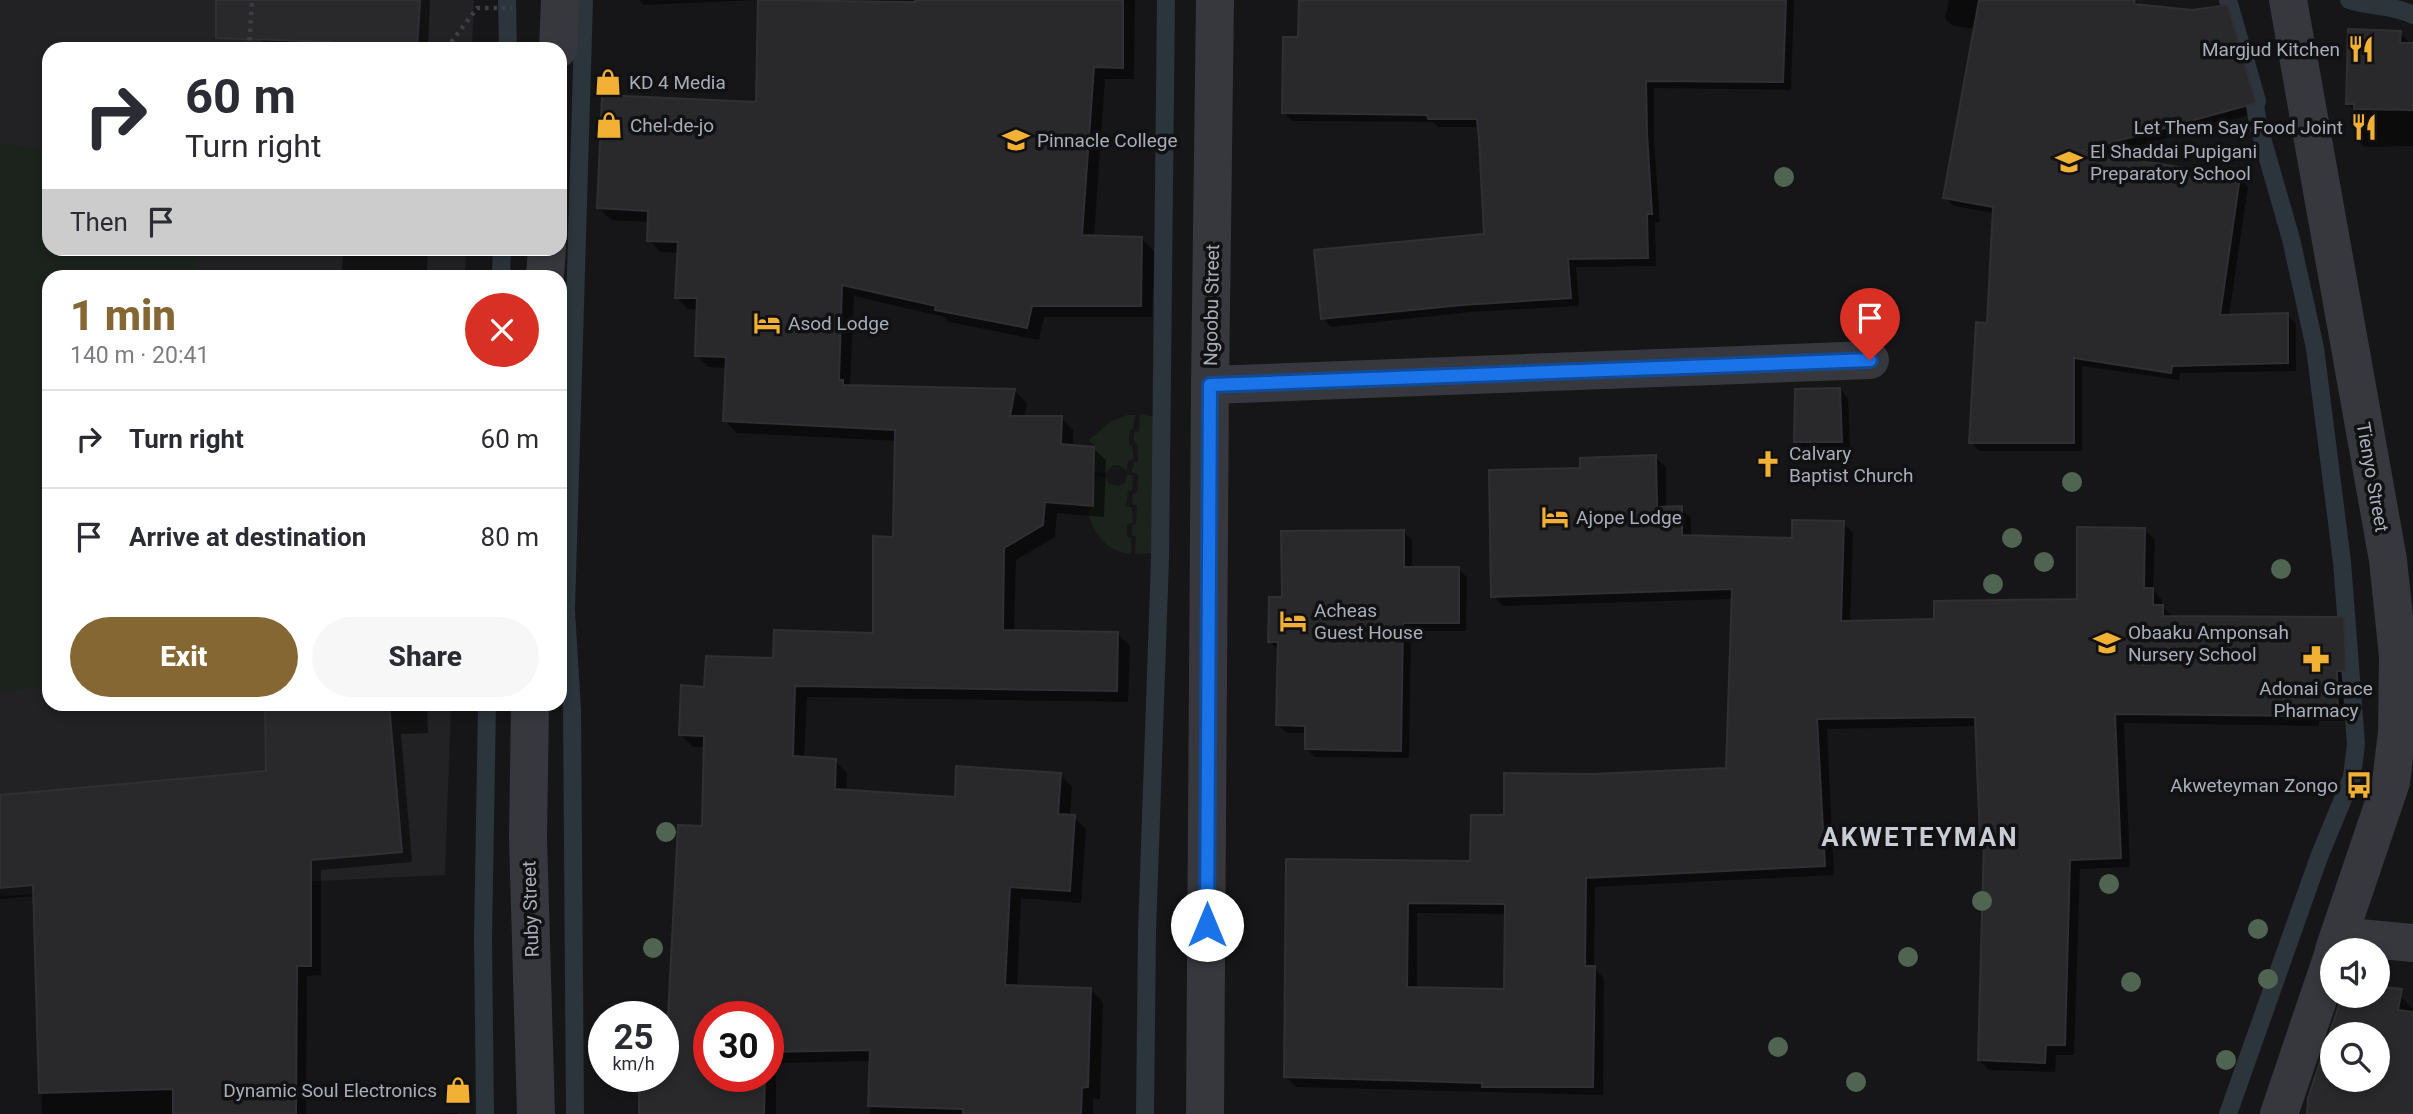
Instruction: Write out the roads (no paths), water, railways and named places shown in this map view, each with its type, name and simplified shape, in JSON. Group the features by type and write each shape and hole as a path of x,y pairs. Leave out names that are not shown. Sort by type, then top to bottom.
{"street":[{"name":"Ngoobu Street","path":"1206,1114 1215,0"},
{"name":"Tienyo Street","path":"2288,0 2388,560 2398,656 2397,732 2391,782 2338,938"},
{"path":"558,42 561,4"},
{"path":"1210,385 1870,360"},
{"name":"Ruby Street","path":"530,711 528,838 536,1114"},
{"path":"2390,944 2413,943"},
{"name":"Tienyo Street","path":"2279,1114 2320,992"}],"waterway":[{"path":"507,0 508,42"},
{"path":"567,576 584,0"},
{"path":"1145,1114 1147,932 1160,559 1166,0"},
{"path":"2228,0 2257,101 2255,105 2258,124 2291,239 2315,348 2342,562 2356,744 2352,777 2319,857 2228,1114"},
{"path":"2349,0 2398,9 2413,15"},
{"path":"501,270 502,256"},
{"path":"567,627 572,710 575,1114"},
{"path":"485,1114 483,939 487,711"}],"place":[{"name":"Margjud Kitchen","path":"2361,49"},
{"name":"KD 4 Media","path":"608,82"},
{"name":"Chel-de-jo","path":"609,125"},
{"name":"Let Them Say Food Joint","path":"2364,127"},
{"name":"Pinnacle College","path":"1016,140"},
{"name":"El Shaddai Pupigani Preparatory School","path":"2069,162"},
{"name":"Asod Lodge","path":"767,323"},
{"name":"Calvary Baptist Church","path":"1768,464"},
{"name":"Ajope Lodge","path":"1555,517"},
{"name":"Acheas Guest House","path":"1293,621"},
{"name":"Obaaku Amponsah Nursery School","path":"2107,643"},
{"name":"Adonai Grace Pharmacy","path":"2316,659"},
{"name":"Akweteyman Zongo","path":"2359,785"},
{"name":"Dynamic Soul Electronics","path":"458,1090"}],"district":[{"name":"AKWETEYMAN","path":"1920,837"}]}
